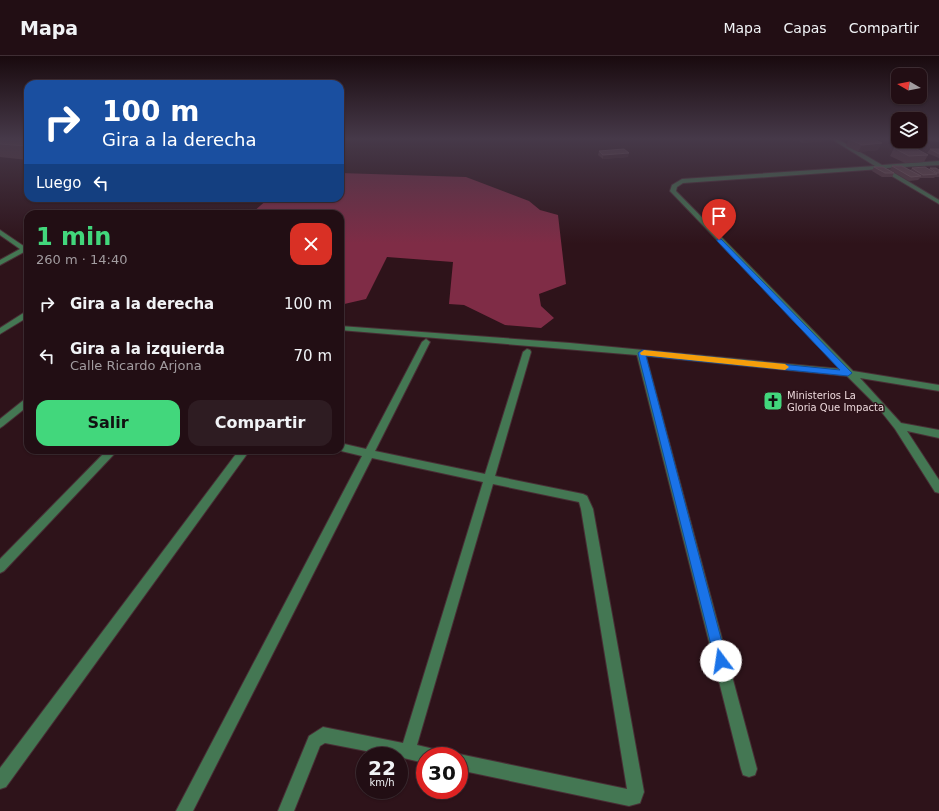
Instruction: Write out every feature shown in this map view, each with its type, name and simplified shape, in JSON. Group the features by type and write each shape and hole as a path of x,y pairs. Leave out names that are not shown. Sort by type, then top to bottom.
{"street":[{"path":"785,173 682,181 674,186 674,194 898,426 939,489"},
{"path":"891,173 939,202"},
{"path":"0,232 24,250"},
{"path":"0,263 24,252"},
{"path":"0,332 24,317"},
{"path":"344,328 642,353 848,373 939,388"},
{"path":"184,811 426,342"},
{"path":"416,753 408,751 527,352"},
{"path":"642,353 749,769"},
{"path":"0,424 24,404"},
{"path":"898,426 939,434"},
{"path":"344,448 583,499 587,509 636,792 634,796 629,798 468,764"},
{"path":"0,567 108,454"},
{"path":"0,781 242,454"},
{"path":"286,811 314,741 319,736 328,735 388,747"}],"shaded area":[{"path":"344,173 466,177 529,201 540,210 558,215 566,284 539,294 541,306 554,318 541,328 505,325 464,305 449,304 453,262 387,257 366,299 344,304 344,210 256,210 264,202 344,202"}],"building":[{"path":"904,173 916,173 921,176 911,177"},
{"path":"920,173 937,174 923,175"}],"slow traffic":[{"path":"644,353 785,367"}],"place":[{"name":"Ministerios La Gloria Que Impacta","path":"773,401"}],"route":[{"path":"719,240 848,373 642,353 721,661"}]}
